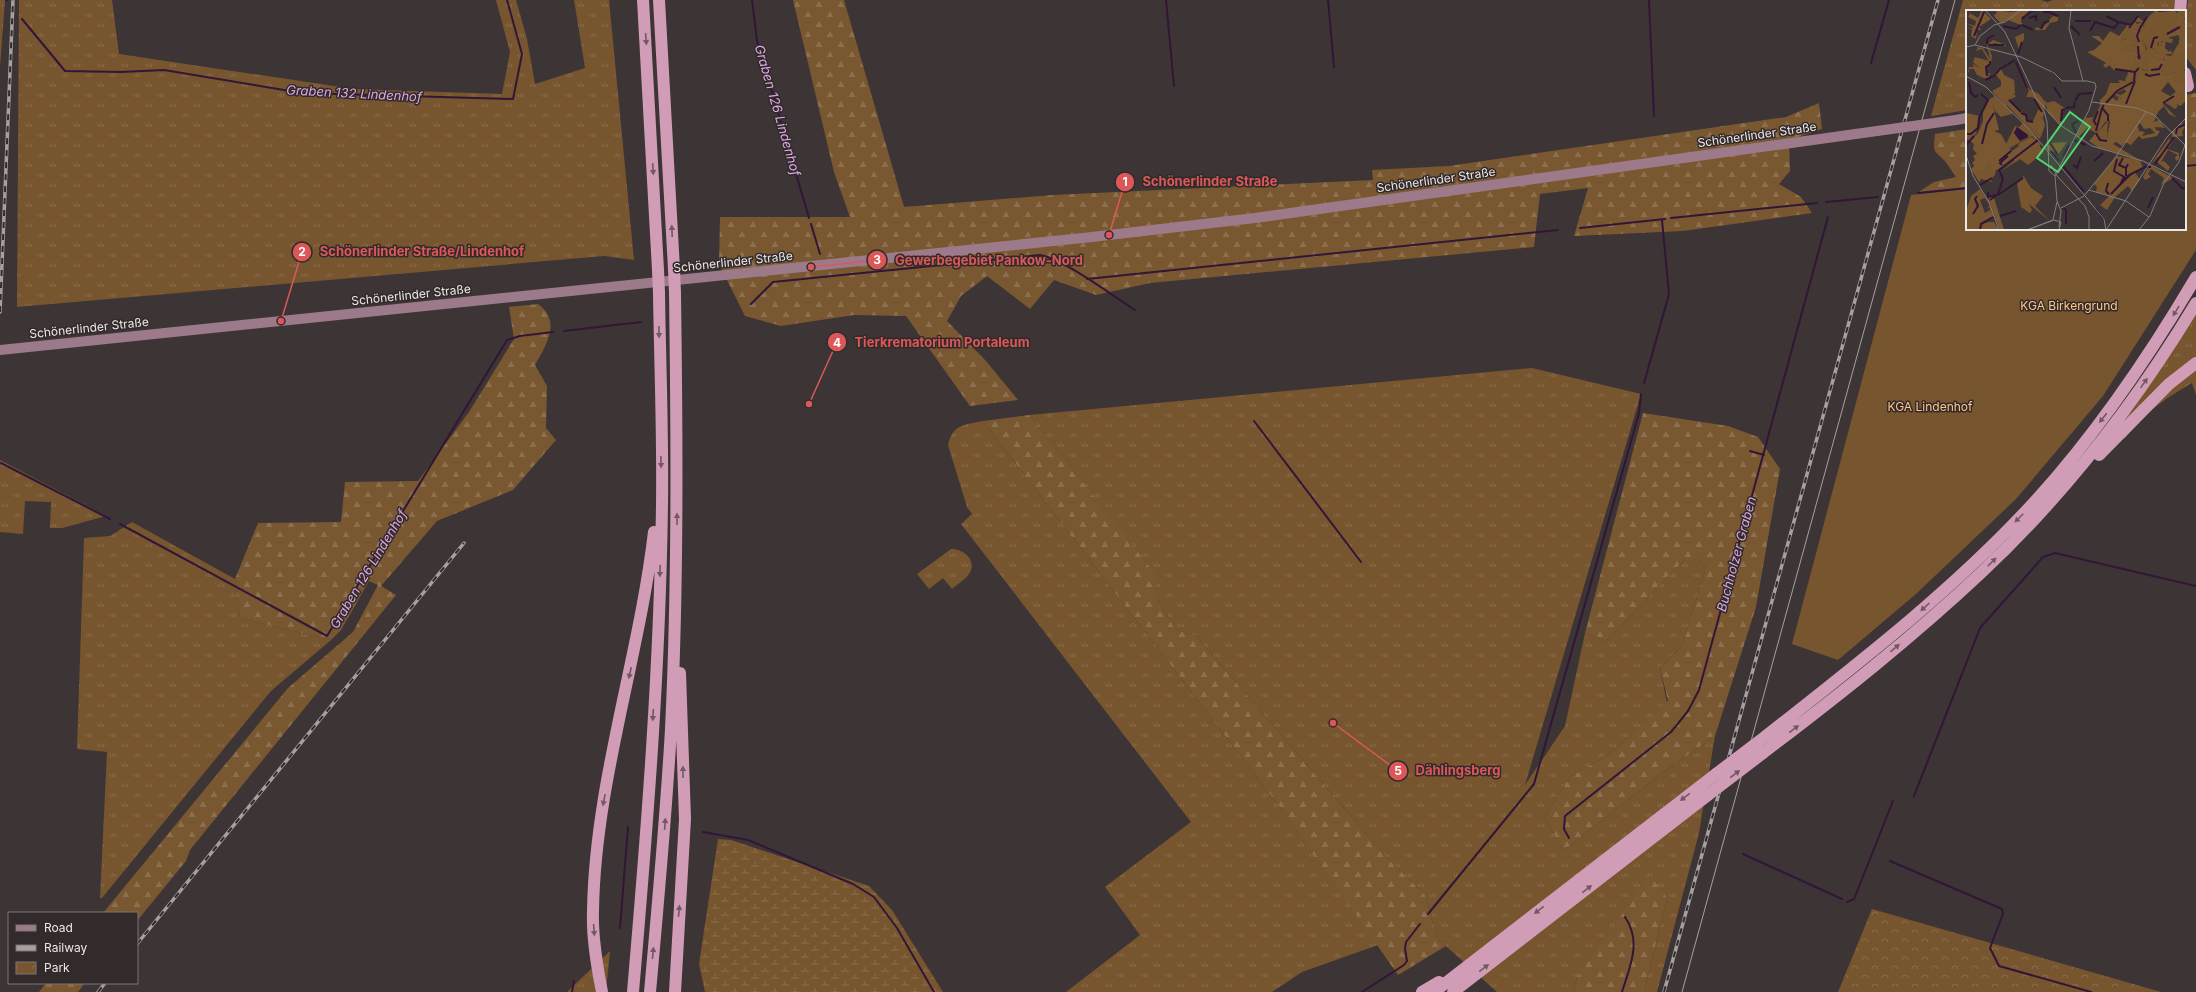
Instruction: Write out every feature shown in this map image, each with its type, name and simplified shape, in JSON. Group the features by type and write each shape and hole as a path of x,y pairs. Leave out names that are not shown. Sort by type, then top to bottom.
{"highway":[{"path":"633,992 646,845 657,656 662,504 659,293 643,0"},
{"path":"650,992 664,841 675,614 677,536 675,293 659,0"},
{"path":"2180,10 2181,0"},
{"path":"2186,75 2190,86"},
{"path":"1434,992 1766,736 1917,614 1974,562 2026,511 2108,411 2152,350 2196,277"},
{"path":"2041,512 2120,417 2146,381 2196,303"},
{"path":"1453,992 1874,667 1982,572 2077,478 2143,408 2169,384 2196,363"},
{"path":"602,992 595,944 593,912 602,811 639,627 654,528 662,504"},
{"path":"675,614 680,667 684,819 675,992"},
{"path":"1422,992 1466,967"}],"main road":[{"name":"Schönerlinder Straße","path":"0,350 1092,237 1255,218 1966,118"}],"green space":[{"path":"0,0 5,0 0,67"},
{"path":"19,0 112,0 119,54 354,89 502,94 510,52 496,0 516,0 527,39 535,84 585,68 574,0 609,0 634,260 604,256 17,307"},
{"path":"793,0 844,0 904,207 1052,195 1373,180 1372,170 1449,166 1786,117 1819,103 1822,129 1789,140 1790,171 1779,184 1801,197 1812,213 1683,231 1574,236 1588,188 1540,194 1534,247 1150,283 1096,295 1054,280 1030,309 987,276 961,296 947,321 986,361 1018,400 970,406 906,316 854,315 781,326 745,316 719,264 720,217 850,217 834,172"},
{"path":"1963,0 2041,0 2047,2 2053,0 2175,0 2174,10 1966,10 1966,110 1931,116"},
{"path":"2188,0 2196,0 2196,70 2186,57 2186,20"},
{"path":"2196,93 2196,171 2186,171 2186,95"},
{"path":"1966,129 1966,189 1917,193 1934,182 1956,177 1934,148 1935,134"},
{"path":"2186,171 2196,171 2196,250 2103,396 2016,499 1916,594 1838,660 1792,644 1911,195 1966,189 1966,230 2186,230"},
{"path":"538,304 549,318 550,333 535,365 547,386 546,428 556,440 513,490 437,521 381,586 396,595 190,850 186,861 138,920 138,912 104,912 288,688 353,632 378,585 369,581 341,630 331,640 240,618 235,579 258,523 341,522 345,482 418,481 469,412 514,339 509,307"},
{"path":"2196,311 2196,395 2192,383 2169,397 2146,414 2124,439 2113,430"},
{"path":"1532,368 1641,394 1525,785 1565,726 1585,633 1606,641 1685,559 1698,559 1706,568 1682,646 1660,668 1667,703 1613,752 1570,777 1545,817 1563,851 1663,772 1715,736 1699,833 1657,992 1644,992 1667,898 1577,977 1574,992 1497,992 1437,938 1425,895 1385,856 1196,636 1175,629 1157,598 1155,575 1029,415"},
{"path":"1643,413 1728,426 1758,437 1780,469 1756,607 1715,736 1663,772 1563,851 1545,817 1570,777 1613,752 1668,701 1660,668 1682,646 1706,568 1698,559 1685,559 1606,641 1585,633"},
{"path":"1029,415 1156,575 1157,598 1175,629 1196,636 1385,856 1425,895 1437,938 1446,946 1398,975 1283,811 983,421"},
{"path":"983,421 1283,811 1378,945 1302,972 1272,992 1066,992 1140,935 1105,887 1191,822 961,524 972,514 967,507 948,445 950,438 956,429 965,425"},
{"path":"0,460 106,516 62,528 50,528 51,502 25,501 23,534 0,532"},
{"path":"132,522 235,579 240,618 331,640 271,691 102,898 100,898 107,752 77,749 84,538 110,536"},
{"path":"951,549 965,553 971,560 972,565 969,574 952,589 943,578 929,589 917,574"},
{"path":"718,839 731,840 869,886 892,910 943,992 705,992 699,964"},
{"path":"1650,875 1667,898 1644,992 1574,992 1577,977"},
{"path":"1872,909 2161,992 1838,992"},
{"path":"610,951 606,992 567,992"},
{"path":"45,984 84,984 78,992 39,992"}],"waterway":[{"name":"Graben 132 Lindenhof","path":"22,19 65,71 121,72 164,70 302,93 513,99 522,54 507,0"},
{"name":"Graben 126 Lindenhof","path":"752,0 757,41 809,218"},
{"path":"1166,0 1174,86"},
{"path":"1328,0 1334,67"},
{"path":"1649,0 1654,116"},
{"name":"Buchholzer Graben","path":"1871,63 1889,0"},
{"path":"2186,166 2196,165"},
{"path":"1918,193 1966,188"},
{"path":"1826,202 1878,197"},
{"path":"1671,218 1817,203"},
{"name":"Buchholzer Graben","path":"1569,838 1564,829 1565,816 1671,732 1688,711 1699,690 1828,217"},
{"path":"1580,228 1665,219"},
{"path":"1644,383 1669,294 1662,220"},
{"name":"Graben 126 Lindenhof","path":"811,224 820,254"},
{"path":"1087,279 1558,230"},
{"path":"751,304 773,282 1040,255 1062,263 1075,270 1135,310"},
{"name":"Graben 126 Lindenhof","path":"564,331 641,322"},
{"name":"Graben 126 Lindenhof","path":"120,524 327,636 507,340 520,336 553,332"},
{"path":"1428,914 1534,784 1639,413 1641,394"},
{"path":"1254,421 1361,562"},
{"path":"1750,451 1764,455"},
{"name":"Graben 126 Lindenhof","path":"1,463 110,519"},
{"path":"1914,796 1980,628 2043,557 2055,553 2196,586"},
{"path":"1847,902 1854,899 1893,801"},
{"path":"620,928 628,827"},
{"path":"703,832 748,840 853,884 874,897 897,928 934,992"},
{"path":"1743,854 1842,899"},
{"path":"1890,861 2002,909 2003,914 1990,948 1999,966 2091,992"},
{"name":"Buchholzer Graben","path":"1622,992 1631,963 1634,945 1630,926 1625,917"},
{"path":"1362,992 1404,965 1407,961 1405,949 1406,942 1420,924"},
{"path":"572,992 574,981"}],"tram line":[{"path":"1682,992 1955,0"}],"railway":[{"path":"0,312 13,0"},
{"path":"1664,992 1938,0"},
{"path":"138,943 464,543"},
{"path":"98,992 104,984"}],"place":[{"name":"Schönerlinder Straße","path":"1109,235"},
{"name":"Gewerbegebiet Pankow-Nord","path":"811,267"},
{"name":"Schönerlinder Straße/Lindenhof","path":"281,321"},
{"name":"Tierkrematorium Portaleum","path":"809,404"},
{"name":"Dählingsberg","path":"1333,723"}],"park label":[{"name":"KGA Birkengrund","path":"2069,306"},
{"name":"KGA Lindenhof","path":"1930,407"}]}
